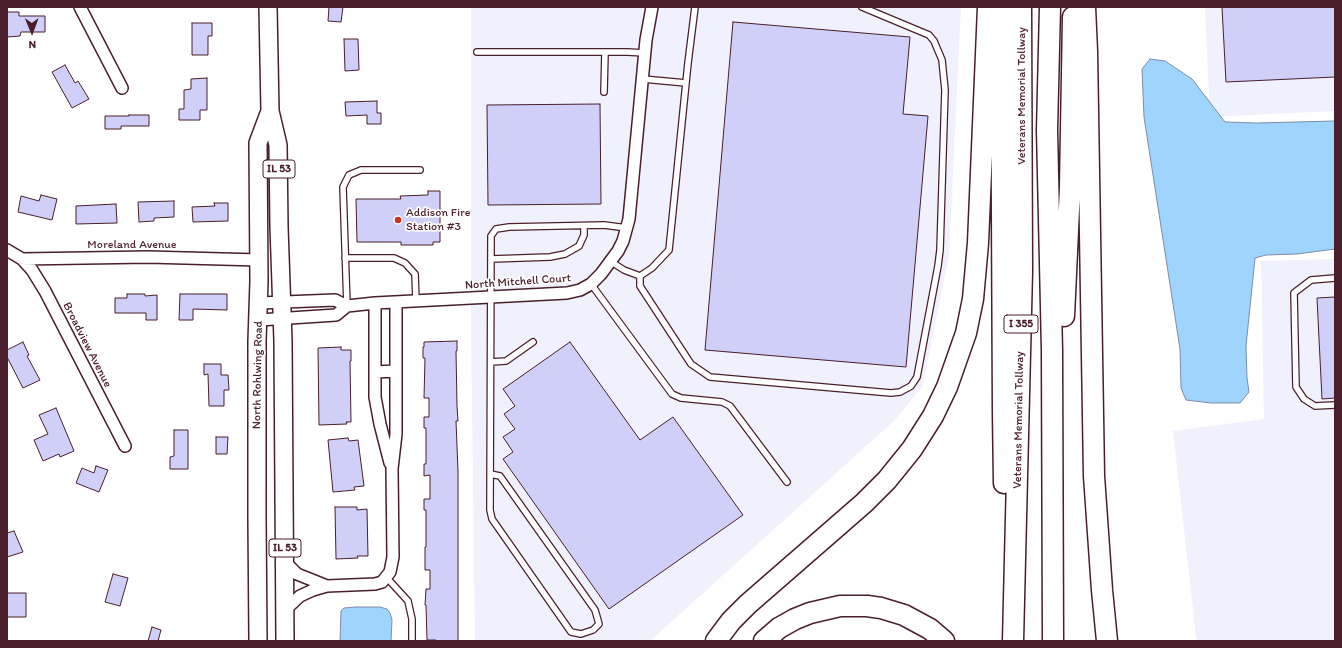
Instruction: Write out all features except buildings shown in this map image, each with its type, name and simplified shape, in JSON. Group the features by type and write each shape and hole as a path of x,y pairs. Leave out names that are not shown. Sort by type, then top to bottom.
{"highway":[{"path":"716,641 731,621 748,604 864,503 887,480 912,449 933,416 947,386 966,333 973,299 978,243 988,7"},
{"path":"1000,7 1003,405 1008,641"},
{"name":"Veterans Memorial Tollway","path":"1014,641 1022,271 1021,7"},
{"name":"I 355","path":"1050,7 1047,130 1052,351 1053,641"},
{"path":"1053,538 1070,187 1074,7"},
{"path":"1085,7 1094,476 1107,641"},
{"path":"764,641 779,628 795,619 810,613 840,606 867,606 881,608 904,615 930,629 944,641"}],"main road":[{"name":"North Rohlwing Road","path":"268,7 270,111 278,145 282,310 285,641"},
{"name":"North Rohlwing Road","path":"258,641 258,143 270,111"}],"street":[{"path":"80,7 122,88"},
{"name":"North Mitchell Court","path":"259,320 282,310 335,300 347,306 375,303 567,294 580,290 591,284 601,274 623,241 627,228 630,211 645,53 652,7"},
{"path":"7,250 22,259"},
{"name":"Moreland Avenue","path":"22,259 148,257 259,260"},
{"name":"Broadview Avenue","path":"22,259 32,270 45,291 125,446"},
{"path":"285,610 300,596 313,590 327,586 375,584 382,582 387,578 390,572 393,557 392,469 396,434 396,302"},
{"name":"North Mitchell Court","path":"259,303 282,310 336,316 347,306"},
{"path":"375,303 375,396 380,424 392,469"},
{"path":"374,372 396,371"},
{"path":"285,562 297,574 327,586"}],"lane":[{"path":"640,276 652,268 669,250 695,7"},
{"path":"640,276 640,286 691,364 710,377 891,393 900,392 911,386 917,377 940,250 945,90 942,60 936,45 929,35 862,7"},
{"path":"477,52 645,53"},
{"path":"604,92 605,52"},
{"path":"643,79 686,83"},
{"path":"347,306 343,187 349,175 361,170 420,170"},
{"path":"490,474 500,476 595,610 599,624 593,630 581,634 570,632 492,519 490,510 490,474 491,362 491,236 496,229 509,227 604,225 627,228"},
{"path":"491,259 550,257 564,254 579,246 584,235 584,226"},
{"path":"345,258 394,258 405,263 415,274 416,301"},
{"path":"610,261 624,270 640,276"},
{"path":"1335,278 1311,280 1294,292 1296,387 1304,399 1315,406 1335,405"},
{"path":"591,284 672,394 681,398 722,402 730,406 787,482"},
{"path":"491,362 506,361 533,342"},
{"path":"387,578 408,601 412,619 412,641"}],"shaded area":[{"path":"471,7 961,7 949,255 923,385 895,420 650,641 475,641 471,324"},
{"path":"1205,7 1335,7 1335,111 1210,117"},
{"path":"1335,259 1335,641 1197,641 1173,431 1264,419 1261,261"}],"water":[{"path":"1150,59 1165,61 1192,79 1225,122 1257,123 1335,121 1335,249 1297,254 1266,255 1255,258 1246,346 1249,392 1240,403 1211,403 1186,400 1181,388 1180,349 1144,117 1142,69"},
{"path":"380,607 387,609 392,620 391,641 340,641 341,611 344,608"}],"place":[{"name":"Addison Fire Station #3","path":"398,220"}]}
